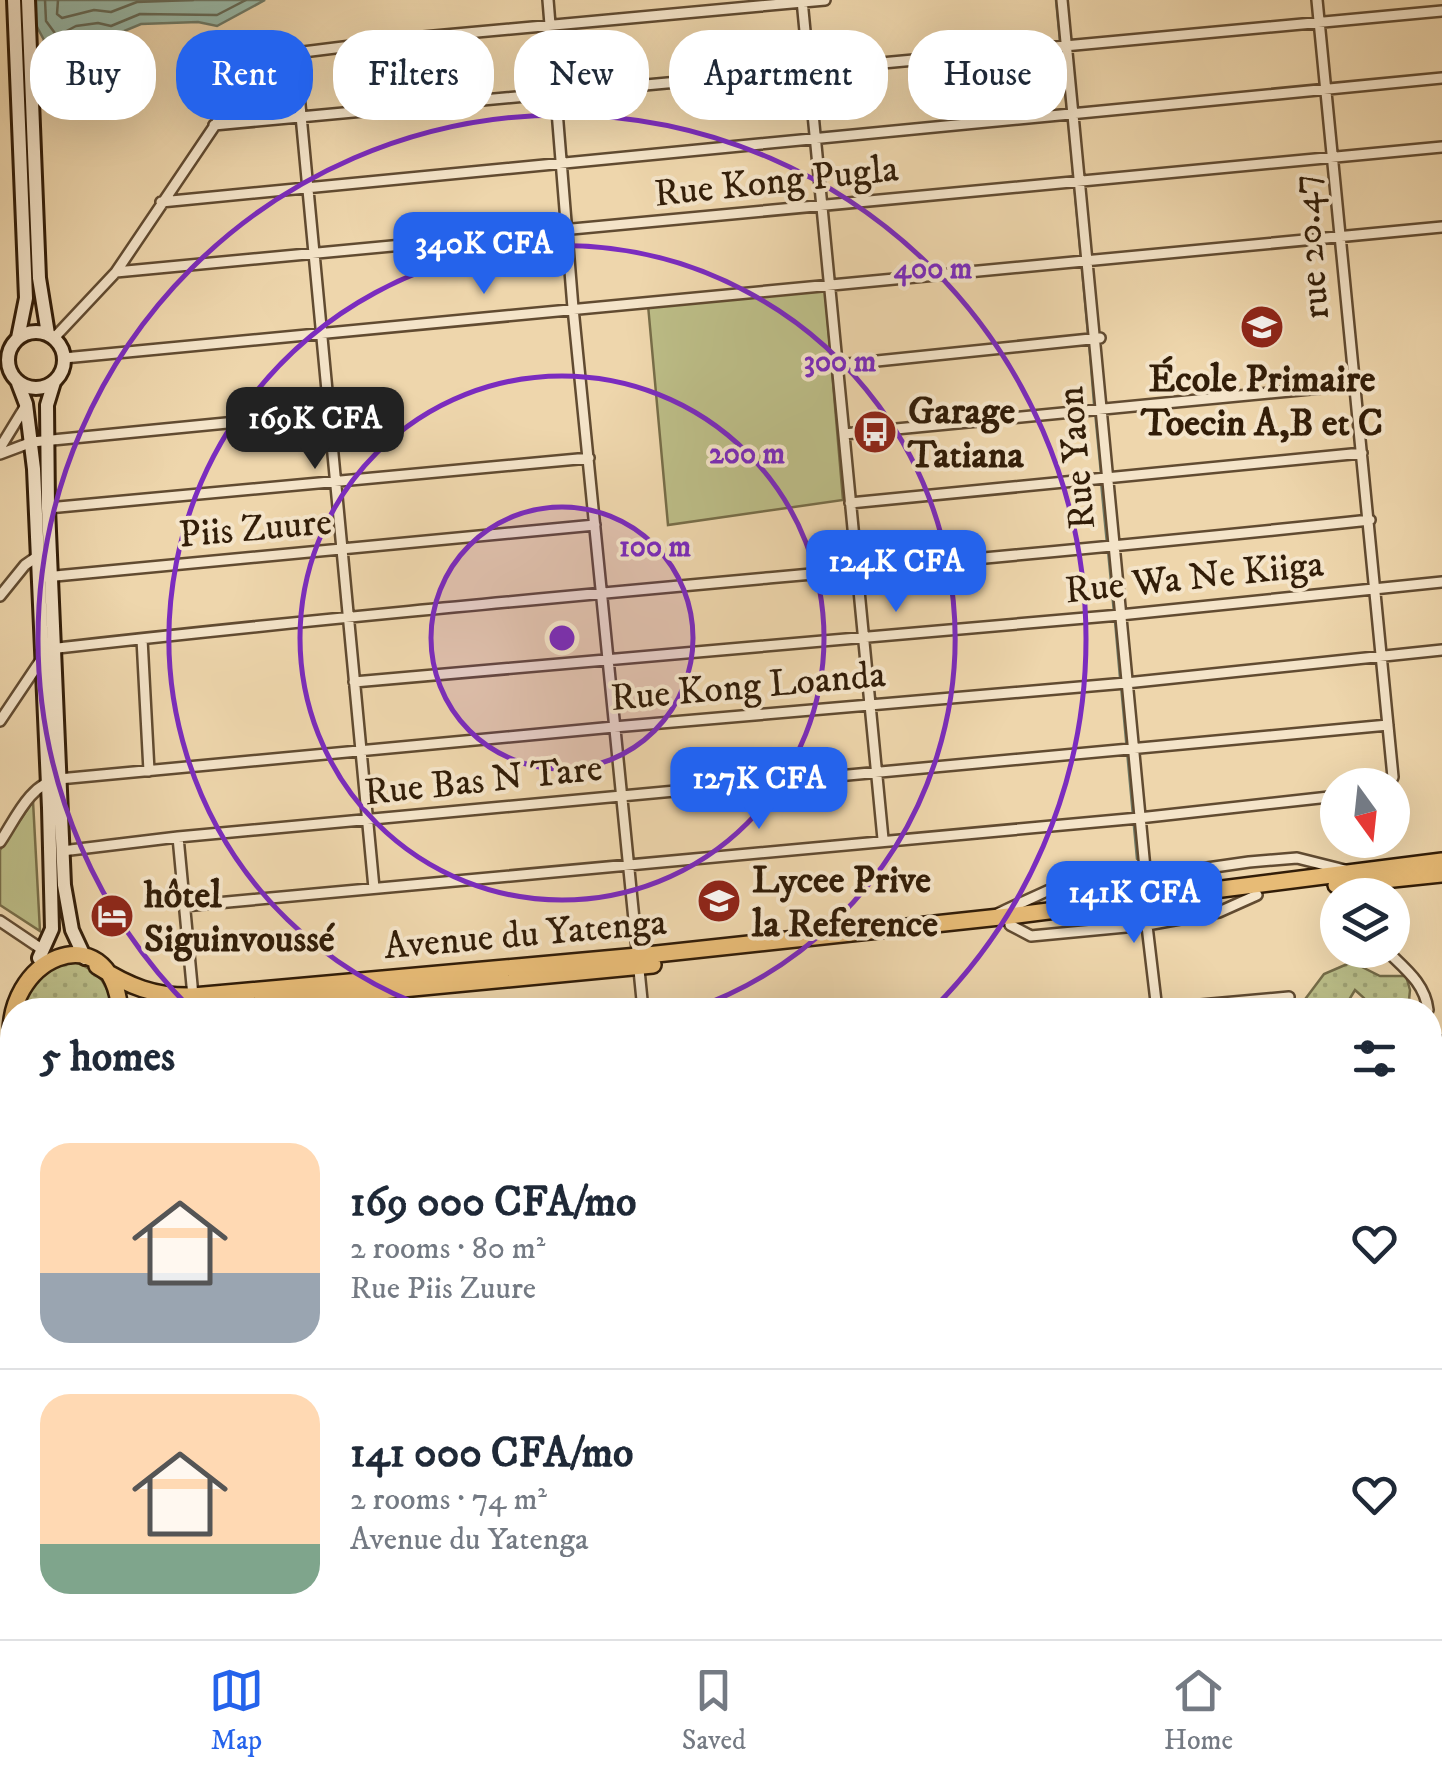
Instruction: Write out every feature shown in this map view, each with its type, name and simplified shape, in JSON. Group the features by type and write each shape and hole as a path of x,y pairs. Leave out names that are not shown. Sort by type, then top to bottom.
{"main road":[{"path":"14,0 26,298 18,338 7,360 26,404 38,556 44,577"},
{"path":"0,990 42,954 51,936 52,920 54,780 44,577 48,508 46,405 62,372 64,358 51,336 39,278 28,0"},
{"path":"18,338 32,332 51,336"},
{"path":"18,383 35,388 54,382"},
{"path":"54,780 74,940 116,989 118,998"},
{"name":"Avenue du Yatenga","path":"1379,878 1442,862"},
{"name":"Avenue du Yatenga","path":"1407,878 1442,874"},
{"name":"Avenue du Yatenga","path":"639,961 986,919 1146,911 1320,888"},
{"name":"Avenue du Yatenga","path":"241,998 1010,925 1320,889"},
{"path":"42,954 65,954 91,962"},
{"name":"Avenue du Yatenga","path":"91,962 138,989 178,998"},
{"path":"6,998 14,978"},
{"name":"Avenue du Yatenga","path":"299,998 324,990"}],"street":[{"path":"548,0 549,30"},
{"path":"313,50 736,4 825,0"},
{"name":"Rue Yaon","path":"1062,0 1065,30"},
{"name":"rue 20.47","path":"1317,0 1391,768"},
{"path":"802,1 805,30"},
{"path":"1067,46 1442,11"},
{"name":"Rue Yaon","path":"1067,57 1097,339 1156,998"},
{"path":"162,202 1442,78"},
{"path":"313,114 514,97"},
{"path":"51,336 116,272 218,120"},
{"path":"214,125 258,120"},
{"path":"301,120 374,888"},
{"path":"556,120 642,998"},
{"path":"814,120 883,839"},
{"name":"Rue Kong Pugla","path":"116,272 1442,147"},
{"path":"64,358 1442,227"},
{"path":"838,365 1097,339"},
{"path":"844,434 1352,385"},
{"path":"0,451 26,404"},
{"path":"0,451 32,442 329,413"},
{"path":"850,503 1362,453"},
{"path":"48,508 589,458"},
{"path":"0,722 48,653 142,639 348,616 1370,520"},
{"name":"Piis Zuure","path":"44,577 595,525"},
{"path":"0,596 18,571 38,556"},
{"name":"Rue Wa Ne Kiiga","path":"354,682 1120,615 1442,582"},
{"path":"142,639 149,771"},
{"name":"Rue Kong Loanda","path":"54,780 614,726 1126,683 1442,650"},
{"name":"Rue Bas N Tare","path":"62,851 1388,725"},
{"path":"0,842 26,802 54,780"},
{"path":"184,906 1320,798"},
{"path":"178,837 189,998"},
{"path":"986,919 1047,890 1250,862 1297,858 1342,878"},
{"path":"0,921 42,954"},
{"path":"1405,968 1426,998"}],"green space":[{"path":"825,289 843,500 668,525 648,305"},
{"path":"33,801 40,931 0,905 0,850"},
{"path":"75,962 102,980 110,998 11,998 17,985 40,969"},
{"path":"1338,968 1364,968 1380,976 1406,976 1410,990 1409,998 1364,998 1355,990 1350,998 1306,998 1324,974"}],"water":[{"path":"36,0 265,0 217,26 198,22 141,24 127,30 39,30"}],"waterway":[{"path":"1056,0 1059,30"},
{"path":"1068,118 1088,334"},
{"path":"1089,342 1094,404"},
{"path":"1095,412 1101,474"},
{"path":"54,464 57,560"},
{"path":"1101,482 1107,544"},
{"path":"1108,551 1114,613"},
{"path":"1115,621 1120,678"},
{"path":"1121,686 1137,859"}],"place":[{"name":"École Primaire Toecin A,B et C","path":"1262,327"},
{"name":"Garage Tatiana","path":"875,432"},
{"name":"Lycee Prive la Reference","path":"719,901"},
{"name":"hôtel Siguinvoussé","path":"112,916"}]}
